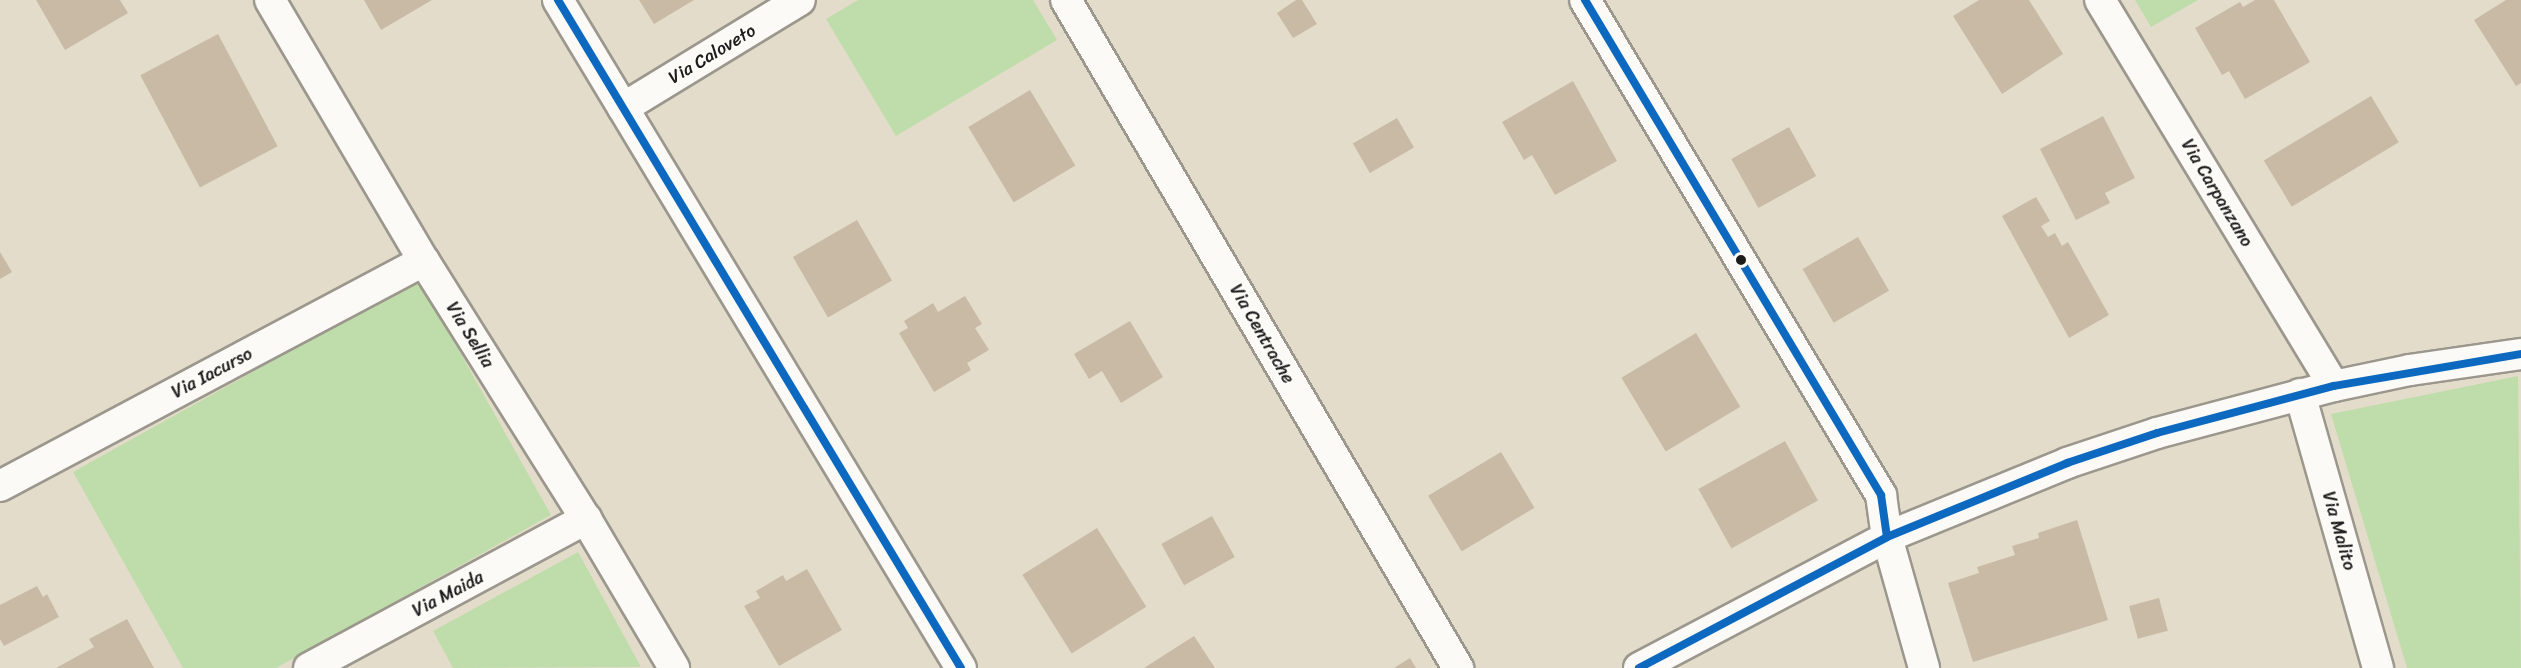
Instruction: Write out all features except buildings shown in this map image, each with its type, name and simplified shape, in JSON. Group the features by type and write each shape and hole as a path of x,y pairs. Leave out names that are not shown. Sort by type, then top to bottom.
{"street":[{"name":"Via Sellia","path":"270,0 424,261 586,519 674,668"},
{"path":"558,0 961,668"},
{"name":"Via Caloveto","path":"623,108 800,0"},
{"name":"Via Centrache","path":"1066,0 1458,668"},
{"path":"1585,0 1881,495 1887,537 1924,668"},
{"name":"Via Carpanzano","path":"2100,0 2334,386"},
{"name":"Via Iacurso","path":"0,486 424,261"},
{"path":"1639,668 1887,537 2076,460 2300,394 2410,370 2521,354"},
{"name":"Via Malito","path":"2300,394 2378,668"},
{"name":"Via Maida","path":"309,668 586,519"}],"green space":[{"path":"858,0 1033,0 1057,40 896,136 826,19"},
{"path":"2135,0 2198,0 2151,27"},
{"path":"419,279 551,515 276,668 183,668 73,472"},
{"path":"2518,376 2521,668 2407,668 2331,414"},
{"path":"578,552 641,667 453,668 433,631"}],"transit line":[{"path":"558,0 961,668"},
{"path":"1585,0 1881,495 1887,537"},
{"path":"1639,668 1887,537 2067,463 2157,433 2334,386 2521,354"}]}
